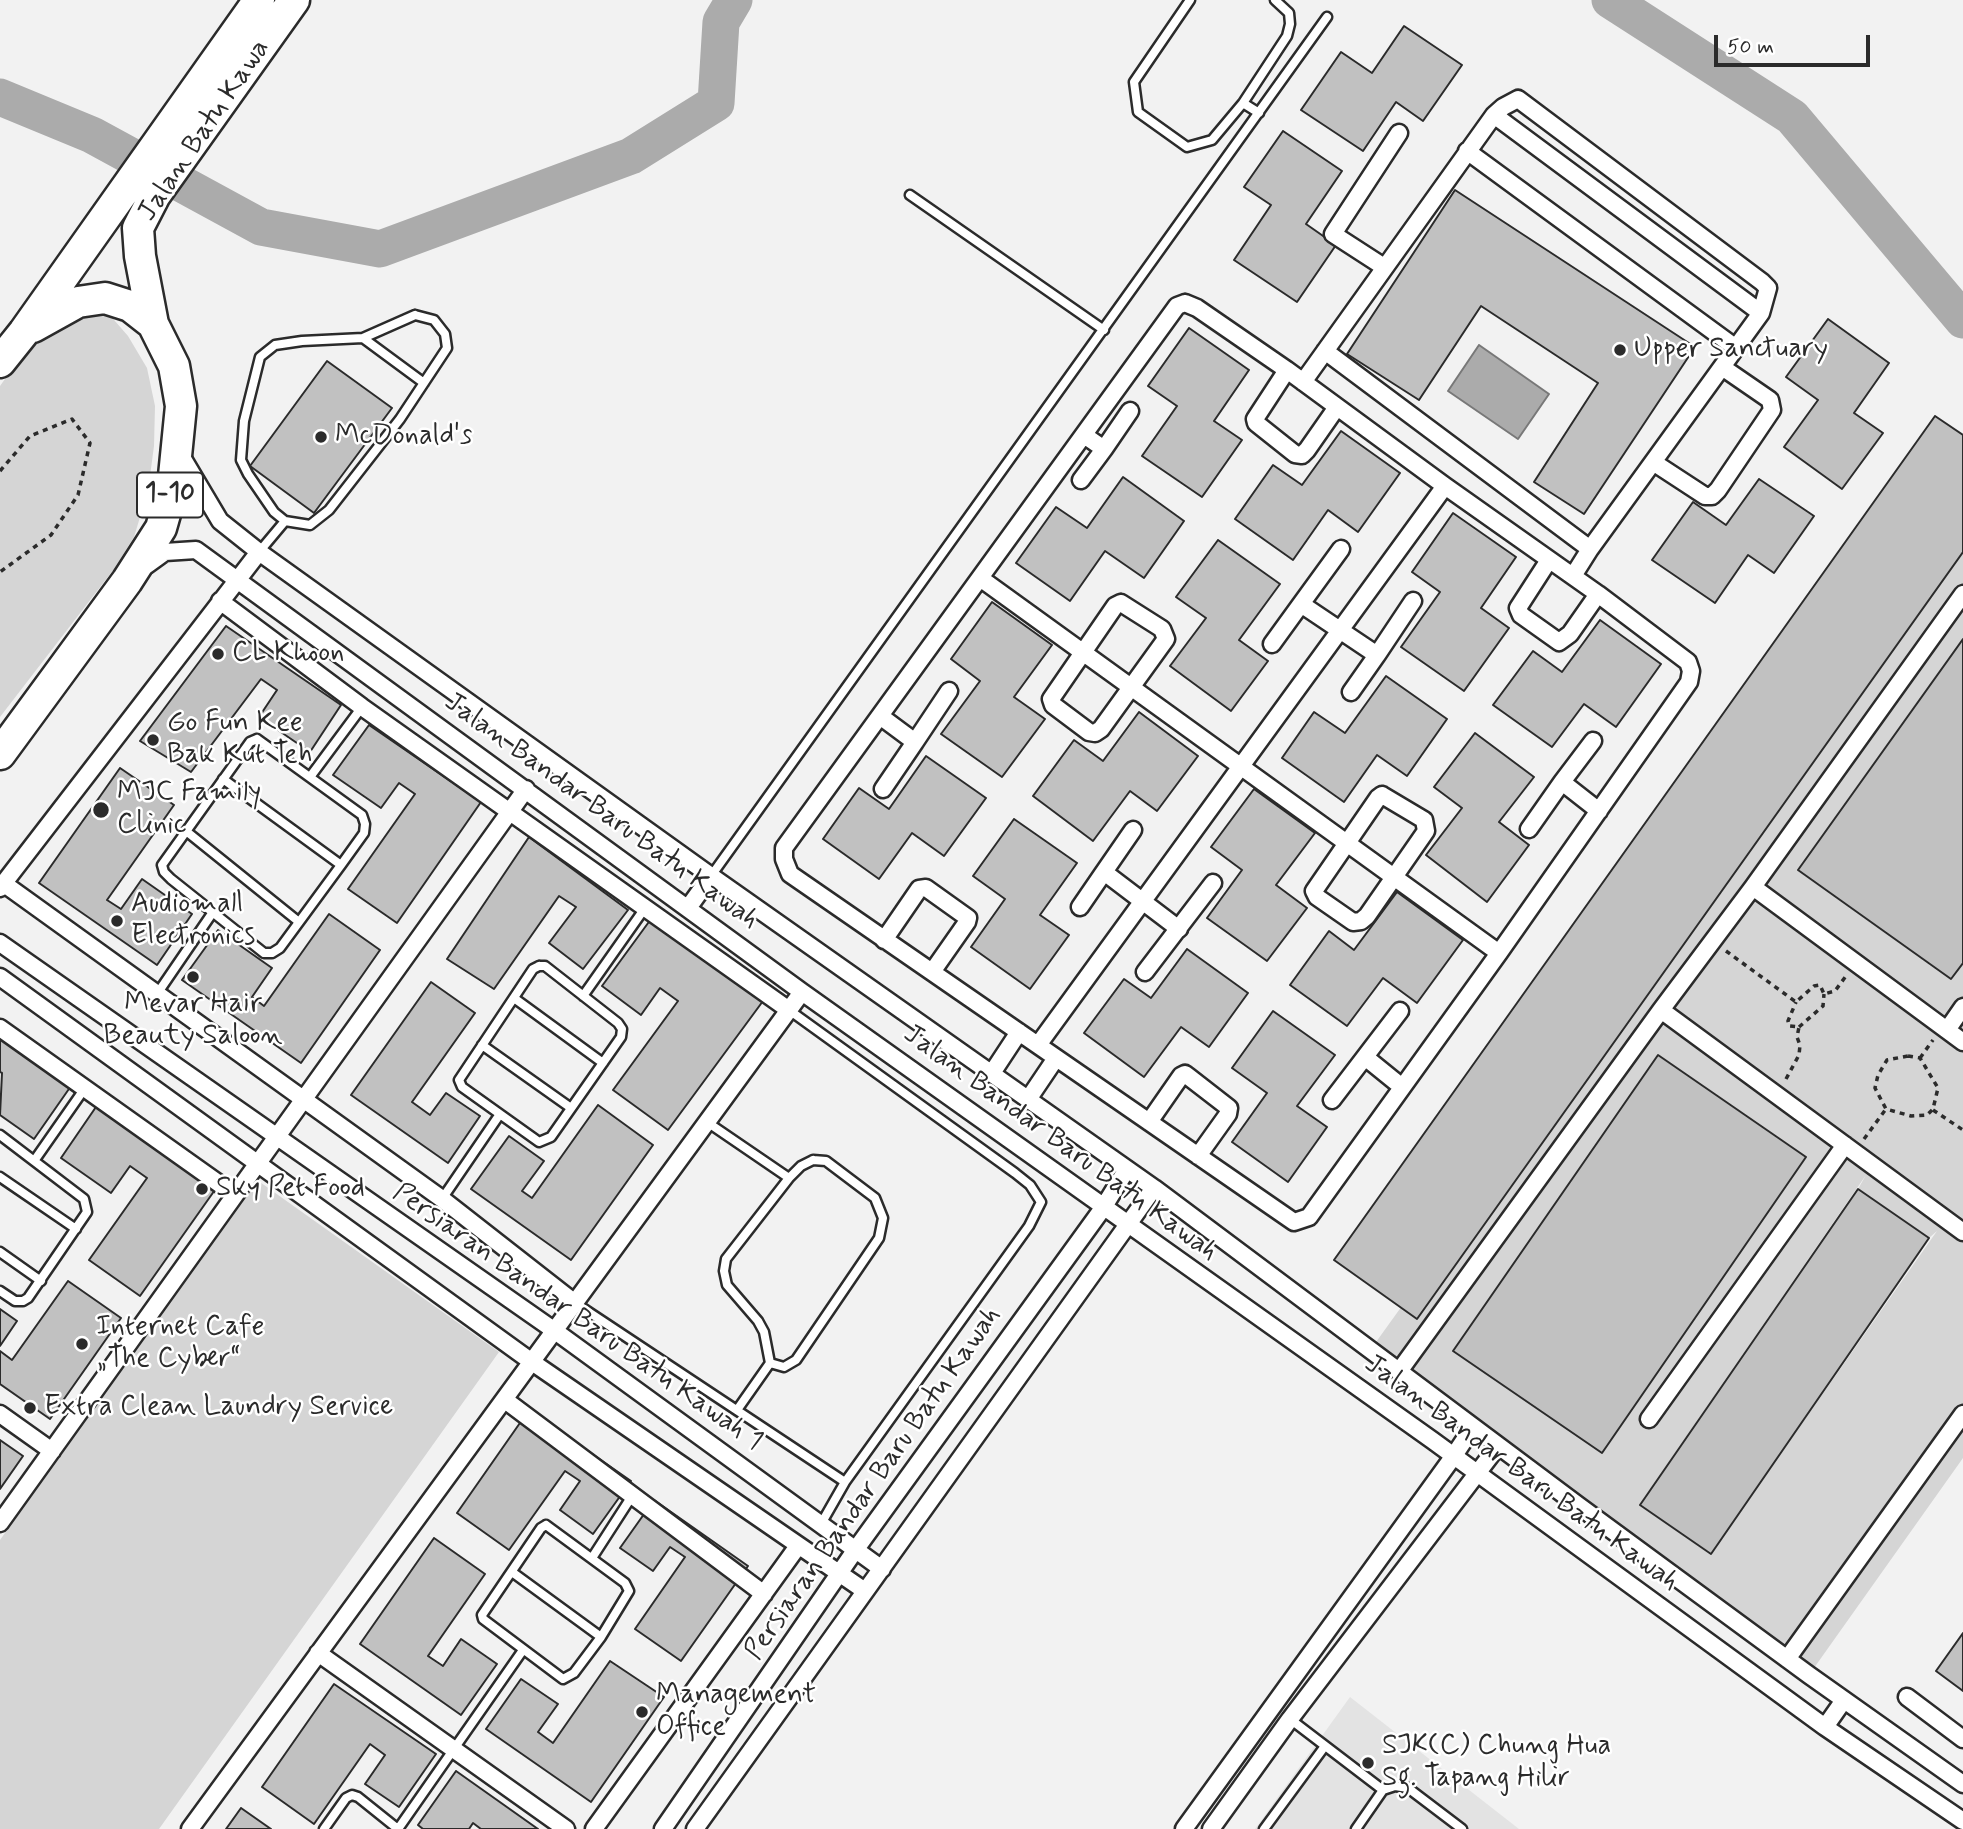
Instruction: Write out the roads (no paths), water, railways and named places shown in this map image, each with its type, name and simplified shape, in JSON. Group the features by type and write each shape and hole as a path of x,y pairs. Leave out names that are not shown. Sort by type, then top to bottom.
{"highway":[{"name":"Jalan Batu Kawa","path":"176,143 259,0"},
{"name":"Jalan Batu Kawa","path":"0,362 294,0"},
{"name":"Jalan Batu Kawa","path":"0,754 127,581 161,528 173,486 181,406 174,366 153,324 140,257 138,228 142,190"},
{"path":"24,332 78,303 105,298 130,306 153,324"}],"street":[{"path":"1303,382 1494,115 1518,99 1768,288 1761,313 1573,576"},
{"path":"1494,115 1761,313"},
{"path":"1384,267 1334,234 1399,133"},
{"path":"1467,151 1736,348"},
{"path":"1185,303 1197,308 1287,370 1444,486 1598,594 1688,662 1691,671 1689,682 1599,811 1309,1217 1294,1222 790,874 784,859 784,848 1177,306 1185,303"},
{"path":"1325,351 1590,549"},
{"path":"1653,462 1705,496 1712,496 1718,490 1772,410 1770,400 1722,366"},
{"path":"1287,370 1255,419 1256,423 1296,454 1302,455 1307,450 1337,407"},
{"path":"1081,480 1130,411"},
{"path":"1084,435 1104,449"},
{"name":"Jalan Bandar Baru Batu Kawah","path":"178,450 220,521 259,552 711,876 1154,1188 1787,1659 1963,1784"},
{"path":"1038,1045 1444,486"},
{"path":"1272,644 1341,549"},
{"name":"Jalan Bandar Baru Batu Kawah","path":"127,581 165,552 196,550 802,992 1478,1474 1825,1727 1963,1821"},
{"path":"259,552 2,886 442,1199 575,1303"},
{"path":"1549,560 1518,608 1521,615 1559,642 1570,634 1598,594"},
{"path":"980,578 1499,953"},
{"path":"1400,1370 1963,594"},
{"path":"220,601 362,706 789,1010"},
{"path":"1351,692 1413,601"},
{"path":"1121,603 1162,629 1166,639 1101,729 1095,733 1089,732 1053,705 1051,699 1082,652 1115,606 1121,603"},
{"path":"1301,604 1377,655"},
{"path":"883,789 949,691"},
{"path":"880,716 915,741"},
{"path":"1529,829 1593,741"},
{"path":"1562,782 1599,811"},
{"path":"0,1523 526,789"},
{"path":"1382,795 1424,820 1426,831 1361,921 1353,922 1317,897 1314,891 1347,843 1382,795"},
{"path":"1080,907 1133,830"},
{"path":"1104,872 1179,929"},
{"path":"688,908 711,876"},
{"path":"1145,972 1213,883"},
{"path":"884,940 919,889 926,887 968,918 932,972"},
{"path":"1753,887 1963,1042"},
{"name":"Persiaran Bandar Baru Batu Kawah 1","path":"0,943 555,1331 882,1569"},
{"name":"Persiaran Bandar Baru Batu Kawah 1","path":"0,977 531,1362 865,1591"},
{"path":"190,1829 802,992"},
{"path":"1947,1030 1963,1007"},
{"path":"1661,1010 1963,1232"},
{"path":"1332,1100 1400,1011"},
{"path":"0,1028 235,1195"},
{"path":"992,1073 1019,1032"},
{"path":"1365,1057 1402,1087"},
{"path":"1029,1098 1056,1058"},
{"path":"1149,1122 1185,1074 1229,1108 1228,1114 1198,1156"},
{"path":"1648,1419 1850,1149"},
{"name":"Persiaran Bandar Baru Batu Kawah","path":"663,1829 856,1549 1103,1208 1127,1169"},
{"name":"Persiaran Bandar Baru Batu Kawah","path":"695,1829 1154,1188"},
{"path":"505,1400 764,1594"},
{"path":"0,1414 52,1451"},
{"path":"1787,1659 1963,1414"},
{"path":"1184,1829 1473,1427"},
{"path":"1211,1829 1290,1719 1498,1446"},
{"path":"594,1829 798,1546"},
{"path":"318,1653 566,1829"},
{"path":"1907,1697 1963,1739"},
{"path":"1825,1727 1844,1700"}],"lane":[{"path":"1190,0 1134,82 1138,112 1187,147 1212,140 1243,103 1287,36 1289,13 1275,0"},
{"path":"711,876 1327,17"},
{"path":"1243,103 1259,113"},
{"path":"910,195 1104,330"},
{"path":"415,315 434,320 445,334 447,348 400,419 328,510 310,525 285,521 274,512 241,460 244,421 260,357 275,345 363,338 415,315"},
{"path":"363,338 424,383"},
{"path":"259,552 285,521"},
{"path":"310,777 362,706"},
{"path":"257,739 310,777 362,816 364,833 280,948 272,953 264,953 164,872 162,865 250,742 257,739"},
{"path":"223,779 341,865"},
{"path":"186,831 299,922"},
{"path":"583,996 645,908"},
{"path":"157,994 213,912"},
{"path":"545,965 583,996 618,1023 622,1029 621,1037 551,1137 539,1142 462,1087 459,1080 533,969 545,965"},
{"path":"514,998 603,1063"},
{"path":"789,1010 1015,1173 1030,1185 1041,1202 1029,1226 845,1482 821,1524"},
{"path":"482,1045 571,1108"},
{"path":"34,1161 85,1088"},
{"path":"442,1199 500,1114"},
{"path":"707,1122 789,1178"},
{"path":"0,1135 83,1199 87,1212 28,1298 15,1301 0,1291"},
{"path":"737,1410 770,1363 764,1332 758,1321 727,1285 723,1271 726,1259 801,1166 813,1160 826,1161 875,1198 883,1218 879,1238 796,1360 784,1367 770,1363"},
{"path":"0,1177 76,1229"},
{"path":"0,1252 41,1281"},
{"path":"575,1303 845,1482"},
{"path":"592,1558 632,1496"},
{"path":"546,1525 625,1583 629,1591 601,1637 574,1673 563,1679 483,1619 482,1615 512,1572 541,1528 546,1525"},
{"path":"512,1572 601,1637"},
{"path":"324,1829 346,1798 352,1795 398,1829 523,1650"},
{"path":"1290,1719 1383,1790"},
{"path":"1264,1829 1325,1746"},
{"path":"1356,1829 1383,1790 1395,1786 1408,1788 1461,1829"}],"waterway":[{"path":"0,97 92,135 261,227 380,249 631,156 716,103 721,22 734,0"},
{"path":"1610,0 1792,117 1963,320"}],"place":[{"name":"Upper Sanctuary","path":"1620,350"},
{"name":"McDonald's","path":"321,437"},
{"name":"CL Khoon","path":"218,654"},
{"name":"Go Fun Kee Bak Kut Teh","path":"153,740"},
{"name":"MJC Family Clinic","path":"101,810"},
{"name":"Audiomall Electronics","path":"117,921"},
{"name":"Mevar Hair Beauty Saloon","path":"193,977"},
{"name":"Sky Pet Food","path":"202,1189"},
{"name":"Internet Cafe „The Cyber“","path":"82,1344"},
{"name":"Extra Clean Laundry Service","path":"30,1408"},
{"name":"Management Office","path":"642,1712"},
{"name":"SJK(C) Chung Hua Sg. Tapang Hilir","path":"1368,1763"}]}
